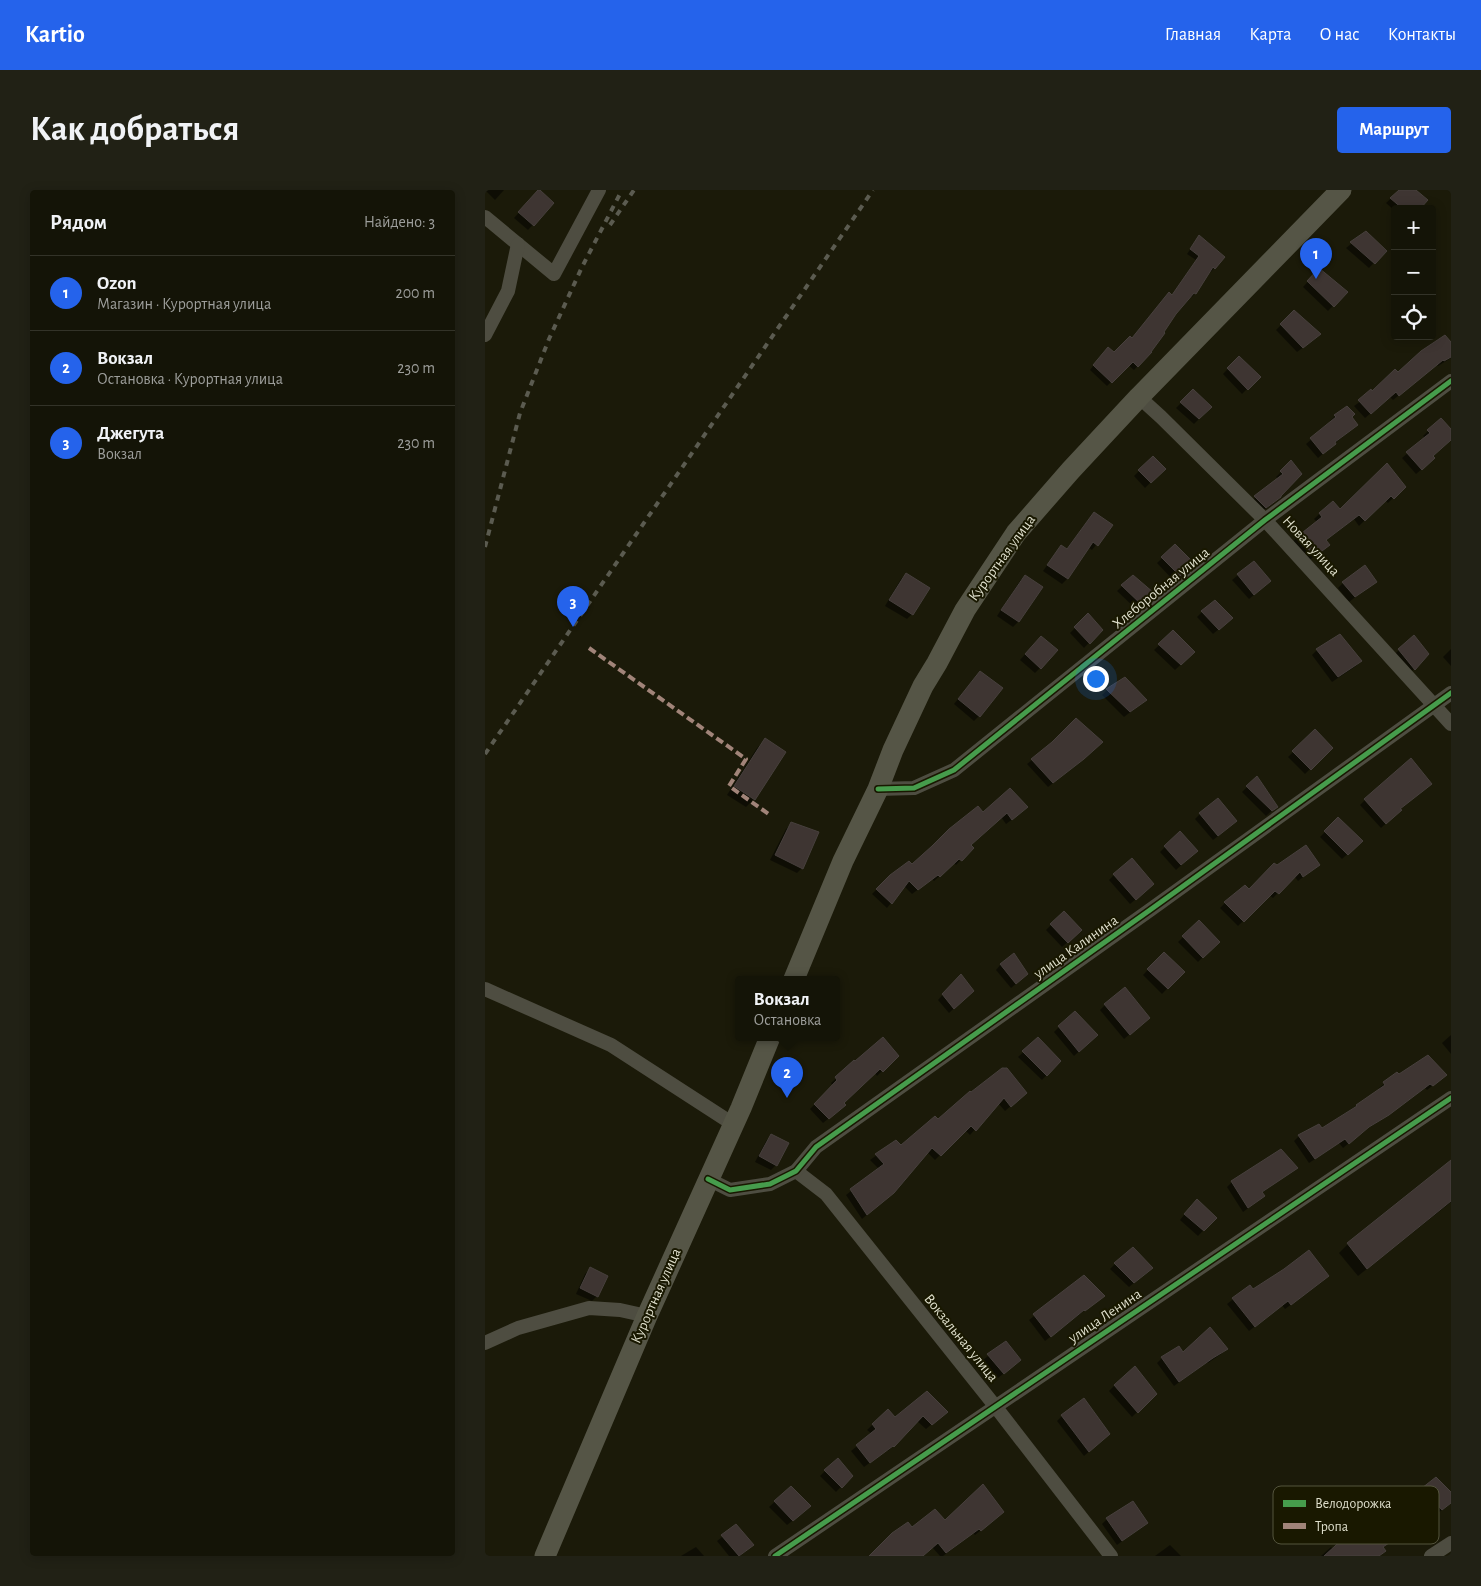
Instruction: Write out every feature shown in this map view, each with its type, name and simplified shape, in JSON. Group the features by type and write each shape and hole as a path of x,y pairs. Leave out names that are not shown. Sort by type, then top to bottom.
{"main road":[{"name":"Курортная улица","path":"795,976 843,861 878,789 893,750 923,686 965,610 1016,533 1139,397 1341,190"},
{"name":"Курортная улица","path":"545,1556 647,1316 768,1041"}],"street":[{"path":"485,217 554,274 599,190"},
{"path":"485,335 508,291 518,244"},
{"name":"Хлеборобная улица","path":"878,789 914,788 954,770 1265,520 1451,381"},
{"name":"Новая улица","path":"1139,397 1265,520 1451,724"},
{"name":"улица Калинина","path":"708,1179 730,1190 770,1184 796,1171 816,1147 1451,694"},
{"path":"485,989 611,1045 733,1124"},
{"name":"улица Ленина","path":"775,1556 1451,1098"},
{"name":"Вокзальная улица","path":"796,1171 826,1194 995,1406 1111,1556"},
{"path":"485,1343 518,1328 589,1308 620,1310 647,1316"},
{"path":"1431,1556 1451,1543"}],"building":[{"path":"538,190 554,203 534,226 518,212"},
{"path":"1399,190 1416,190 1428,200 1424,205 1398,205 1390,198"},
{"path":"1366,231 1387,251 1375,264 1350,242"},
{"path":"1199,235 1225,257 1215,269 1213,267 1196,294 1194,293 1176,314 1152,352 1138,367 1133,362 1112,383 1093,365 1108,347 1114,352 1130,336 1132,338 1169,292 1172,295 1199,256 1190,249"},
{"path":"1319,268 1348,292 1334,307 1307,281"},
{"path":"1294,310 1321,334 1303,348 1280,324"},
{"path":"1445,335 1451,342 1451,357 1443,360 1399,396 1396,392 1371,414 1358,400 1371,389 1372,391 1395,369 1398,372 1421,351"},
{"path":"1239,356 1261,377 1248,390 1227,368"},
{"path":"1193,389 1212,407 1199,419 1180,402"},
{"path":"1347,406 1355,414 1352,417 1358,425 1335,442 1336,444 1323,454 1310,438 1336,417 1334,415"},
{"path":"1441,418 1451,429 1451,440 1433,456 1435,458 1422,470 1406,452 1430,433 1427,430"},
{"path":"1153,456 1166,469 1151,483 1138,470"},
{"path":"1291,460 1302,474 1281,497 1266,508 1254,496 1283,474 1280,471"},
{"path":"1387,463 1406,487 1394,499 1391,496 1365,521 1359,515 1326,540 1330,545 1314,557 1298,536 1322,517 1319,513 1333,501 1340,509"},
{"path":"1094,512 1113,525 1098,546 1093,542 1068,579 1047,565 1061,545 1067,549"},
{"path":"1175,544 1194,563 1180,576 1161,557"},
{"path":"1254,561 1271,581 1254,595 1237,574"},
{"path":"1365,565 1377,582 1355,597 1342,582"},
{"path":"906,573 930,588 913,615 889,600"},
{"path":"1025,575 1043,587 1019,622 1001,610"},
{"path":"1133,575 1154,593 1143,606 1121,585"},
{"path":"1215,600 1233,618 1219,630 1201,611"},
{"path":"1088,613 1103,630 1090,644 1074,627"},
{"path":"1173,630 1195,652 1181,665 1158,644"},
{"path":"1340,634 1362,661 1338,677 1316,649"},
{"path":"1414,635 1429,654 1415,670 1398,649"},
{"path":"1041,636 1058,650 1041,669 1025,654"},
{"path":"980,671 1003,688 980,717 958,699"},
{"path":"1125,677 1147,700 1130,712 1106,689"},
{"path":"1076,718 1103,742 1053,783 1031,759 1052,742"},
{"path":"1315,729 1333,748 1311,770 1292,751"},
{"path":"765,738 786,752 755,800 734,786"},
{"path":"1411,758 1432,784 1400,809 1402,810 1386,824 1364,799"},
{"path":"1257,776 1278,807 1272,811 1246,786"},
{"path":"1010,788 1028,807 1012,820 1007,813 971,845 974,848 962,861 959,859 940,877 938,875 918,890 909,881 892,904 876,889 890,875 909,861 912,864 949,829 978,806 983,812"},
{"path":"1218,798 1237,821 1218,836 1199,813"},
{"path":"1338,817 1363,841 1348,855 1324,831"},
{"path":"791,822 819,832 803,869 775,855"},
{"path":"1180,831 1198,851 1181,865 1164,846"},
{"path":"1306,845 1320,865 1303,877 1300,872 1279,894 1275,891 1244,922 1224,902 1245,885 1249,889 1274,863 1277,865"},
{"path":"1132,858 1154,884 1136,900 1113,874"},
{"path":"1064,911 1082,930 1068,943 1050,924"},
{"path":"1199,920 1220,942 1203,958 1182,936"},
{"path":"1164,952 1185,972 1168,989 1147,969"},
{"path":"1014,953 1028,974 1016,984 1000,964"},
{"path":"961,974 974,991 954,1009 942,994"},
{"path":"1125,987 1150,1018 1130,1035 1104,1004"},
{"path":"1075,1011 1098,1035 1079,1052 1058,1026"},
{"path":"883,1037 899,1056 883,1072 880,1069 844,1103 846,1105 829,1119 814,1104 837,1080 835,1077"},
{"path":"1038,1037 1061,1061 1047,1076 1022,1051"},
{"path":"1428,1055 1447,1075 1433,1086 1430,1084 1389,1115 1369,1127 1349,1144 1345,1139 1315,1159 1298,1135 1319,1124 1322,1128 1357,1106 1385,1085 1383,1082 1397,1072 1399,1074"},
{"path":"1002,1068 1007,1068 1027,1093 1011,1107 1004,1098 976,1131 971,1126 941,1156 932,1148 894,1193 867,1215 850,1189 884,1164 875,1154 896,1140 901,1145 935,1116 938,1119 970,1091"},
{"path":"771,1134 789,1143 777,1166 759,1156"},
{"path":"1281,1149 1298,1168 1262,1192 1265,1196 1248,1208 1231,1181"},
{"path":"1451,1160 1451,1201 1367,1269 1347,1243"},
{"path":"1197,1199 1217,1218 1204,1231 1184,1214"},
{"path":"1133,1247 1153,1268 1134,1283 1114,1263"},
{"path":"1309,1250 1329,1276 1291,1305 1288,1301 1255,1327 1232,1298 1250,1285 1253,1289"},
{"path":"590,1267 608,1276 598,1297 580,1288"},
{"path":"1084,1275 1105,1296 1084,1310 1051,1337 1033,1314"},
{"path":"1210,1327 1228,1349 1179,1382 1161,1357 1179,1346 1183,1352"},
{"path":"1006,1341 1021,1360 1004,1374 987,1354"},
{"path":"1135,1366 1157,1394 1138,1413 1114,1385"},
{"path":"927,1391 948,1412 932,1425 923,1416 894,1447 870,1463 856,1445 876,1429 872,1424 888,1409 895,1417"},
{"path":"1084,1398 1110,1434 1089,1452 1061,1415"},
{"path":"838,1458 853,1476 842,1488 824,1470"},
{"path":"1436,1477 1451,1492 1451,1503 1442,1510 1439,1507 1439,1486 1425,1486"},
{"path":"983,1484 1004,1512 981,1531 979,1529 946,1553 938,1543 923,1556 869,1556 892,1533 908,1522 912,1527 935,1509 945,1520"},
{"path":"791,1486 811,1506 793,1521 774,1501"},
{"path":"1133,1501 1148,1523 1122,1541 1106,1518"},
{"path":"736,1524 754,1545 739,1556 721,1535"},
{"path":"1337,1544 1387,1544 1383,1547 1386,1551 1379,1556 1324,1556"}],"railway":[{"path":"485,547 520,413 549,339 582,267 622,190"},
{"path":"610,225 634,190"},
{"path":"485,754 873,190"}],"marked path":[{"path":"589,648 746,759 729,786 770,815"}],"cycle path":[{"path":"878,789 914,788 954,770 1265,520 1451,381"},
{"path":"708,1179 730,1190 770,1184 796,1171 816,1147 1451,693"},
{"path":"775,1556 1451,1098"}],"place":[{"name":"Ozon","path":"1316,279"},
{"name":"Джегута","path":"573,627"},
{"name":"Вокзал","path":"787,1098"}]}
